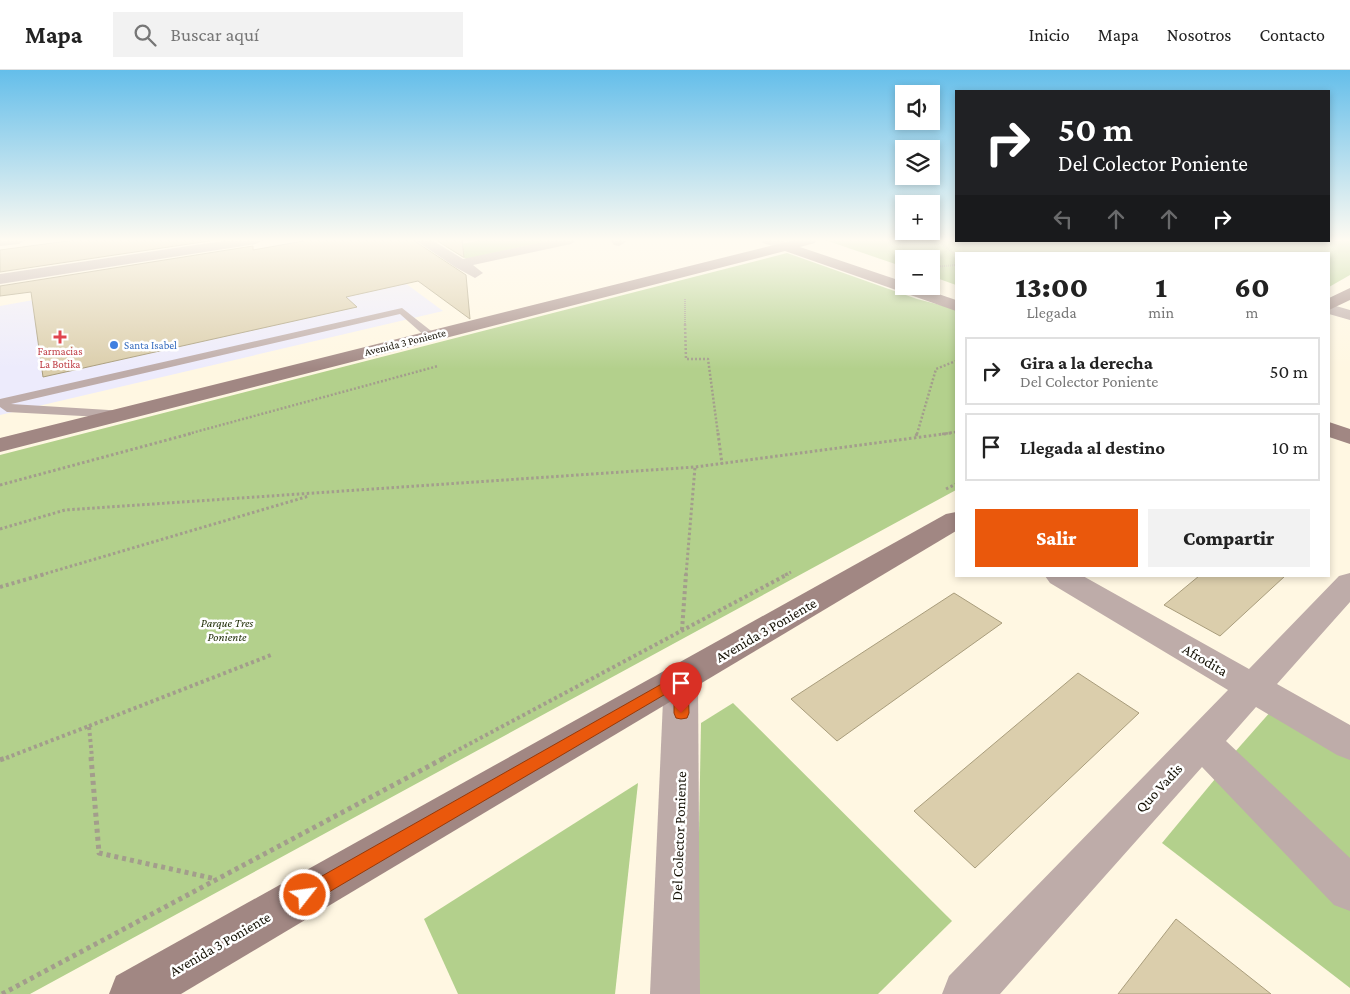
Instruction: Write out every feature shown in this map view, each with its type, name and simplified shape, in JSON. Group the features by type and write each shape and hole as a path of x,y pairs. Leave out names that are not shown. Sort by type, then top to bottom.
{"street":[{"name":"Avenida 3 Poniente","path":"0,445 431,336 627,283"},
{"path":"891,283 955,306"},
{"path":"940,285 955,291"},
{"path":"1330,306 1350,293"},
{"path":"1330,307 1350,314"},
{"path":"1330,429 1350,437"},
{"name":"Avenida 3 Poniente","path":"134,994 681,678 948,506"},
{"name":"Afrodita","path":"1062,577 1350,744"},
{"name":"Quo Vadis","path":"967,994 1350,583"},
{"name":"Del Colector Poniente","path":"675,994 682,753 681,678"},
{"path":"1202,742 1350,889"}],"lane":[{"path":"0,405 402,311 431,336"},
{"path":"0,405 120,414"}],"path":[{"path":"684,298 686,359 708,359 722,464"},
{"path":"916,436 936,369 955,361"},
{"path":"0,529 65,510 695,467 955,432"},
{"path":"682,630 695,467"},
{"path":"948,506 955,487"},
{"path":"0,587 315,494"},
{"path":"2,994 794,570"},
{"path":"0,760 270,655"},
{"path":"90,726 98,853 216,879"}],"shaded area":[{"path":"127,283 405,283 443,311 0,415 0,306"}],"green space":[{"name":"Parque Tres Poniente","path":"670,283 872,283 895,291 895,295 906,295 955,309 955,491 30,994 0,994 0,455"},
{"path":"733,703 952,921 878,994 696,994 701,723"},
{"path":"1272,710 1350,756 1350,865 1234,753"},
{"path":"1220,773 1350,905 1350,988 1162,843"},
{"path":"638,783 615,994 458,994 424,919"}],"building":[{"name":"Santa Isabel","path":"18,283 408,283 346,297 357,307 43,377 31,292 0,296 0,286"},
{"name":"Santa Isabel","path":"421,283 467,283 470,319"},
{"path":"1198,577 1284,577 1220,636 1164,605"},
{"path":"954,593 1002,623 837,741 791,699"},
{"path":"1078,673 1139,713 975,868 914,811"},
{"path":"1176,919 1271,994 1118,994"}],"place":[{"name":"Farmacias La Botika","path":"60,337"},
{"name":"Santa Isabel","path":"114,345"}],"route":[{"path":"305,895 681,678 681,713"}]}
